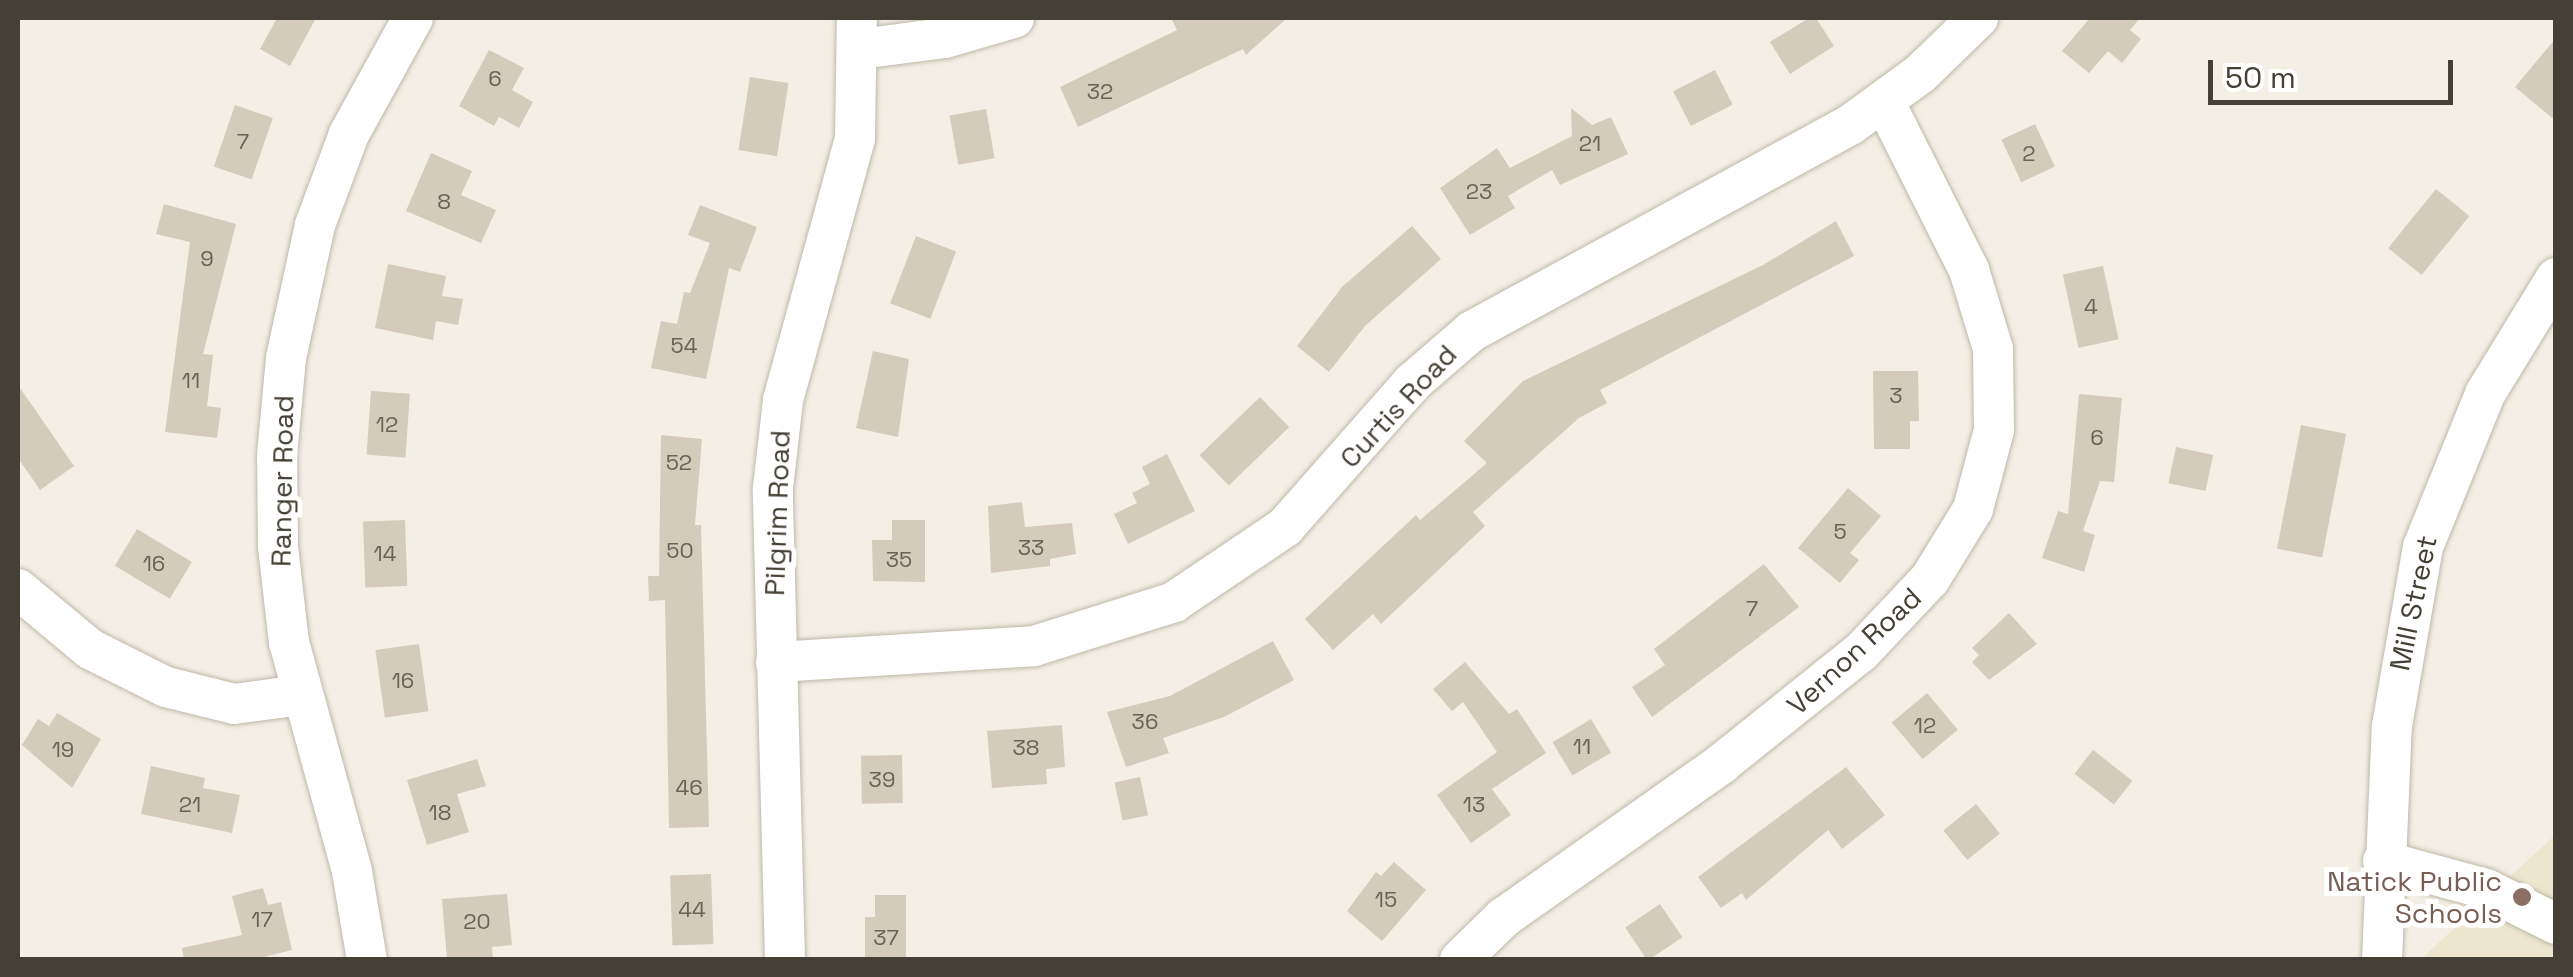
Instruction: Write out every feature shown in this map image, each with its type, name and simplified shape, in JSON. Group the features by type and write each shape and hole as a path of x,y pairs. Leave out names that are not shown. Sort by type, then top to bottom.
{"street":[{"name":"Ranger Road","path":"367,960 352,871 301,695 278,546 286,358 303,269 349,134 413,18"},
{"path":"859,33 945,38 1014,18"},
{"name":"Curtis Road","path":"776,662 1034,646 1174,602 1285,527 1413,382 1472,331 1884,101 1978,18"},
{"name":"Pilgrim Road","path":"785,960 776,662 776,442 801,325 847,182 859,33"},
{"name":"Vernon Road","path":"1460,960 1503,918 1721,764 1861,652 1930,579 1973,508 1994,430 1993,348 1969,270 1884,101"},
{"name":"Mill Street","path":"2382,960 2384,860 2399,660 2423,547 2484,394 2556,278"},
{"path":"18,589 90,649 166,688 234,704 301,695"},
{"path":"2384,860 2486,889 2556,924"}],"shaded area":[{"name":"Natick Public Schools","path":"2555,835 2555,959 2421,959"}],"building":[{"path":"277,18 316,18 290,66 260,49"},
{"path":"1171,18 1287,18 1246,55 1243,49 1078,127 1060,87 1177,30"},
{"path":"1809,18 1816,18 1834,46 1790,74 1770,42"},
{"path":"2090,18 2140,18 2130,30 2141,39 2122,63 2108,51 2089,73 2062,51"},
{"path":"2556,38 2556,121 2515,87"},
{"path":"489,50 524,68 512,90 533,102 519,128 499,117 494,126 459,106"},
{"path":"1715,70 1733,105 1691,126 1673,91"},
{"path":"750,77 789,83 777,156 738,150"},
{"path":"235,105 273,118 252,179 214,166"},
{"path":"1571,108 1592,125 1611,117 1628,154 1560,185 1552,170 1508,196 1515,208 1470,235 1440,188 1497,148 1510,168 1572,136"},
{"path":"986,109 995,158 958,165 950,115"},
{"path":"2035,124 2055,167 2021,182 2001,140"},
{"path":"431,153 472,171 461,195 496,210 481,243 406,211"},
{"path":"2436,189 2469,216 2422,275 2388,248"},
{"path":"164,204 236,224 203,354 213,355 207,406 221,408 217,438 165,432 190,242 156,234"},
{"path":"700,205 757,227 740,272 729,268 706,379 651,368 661,321 677,324 684,292 690,293 710,243 688,235"},
{"path":"1836,221 1854,256 1600,390 1607,403 1579,418 1473,512 1485,526 1381,624 1373,614 1333,650 1305,619 1416,515 1420,520 1487,463 1464,441 1523,381 1763,265"},
{"path":"1412,226 1441,259 1365,326 1329,372 1297,346 1342,287"},
{"path":"916,236 956,251 930,319 890,303"},
{"path":"388,264 446,276 442,296 463,299 458,325 436,321 433,340 375,328"},
{"path":"2103,266 2119,339 2078,348 2063,275"},
{"path":"873,351 909,359 898,437 856,428"},
{"path":"1873,371 1918,371 1919,421 1910,421 1910,449 1874,449"},
{"path":"18,385 74,466 40,490 18,458"},
{"path":"371,391 410,394 405,458 367,455"},
{"path":"2079,394 2122,398 2114,482 2100,481 2083,531 2095,535 2084,572 2042,558 2058,511 2068,514"},
{"path":"1260,397 1289,427 1229,486 1200,455"},
{"path":"2301,425 2346,434 2322,557 2277,549"},
{"path":"661,435 702,439 695,525 701,525 709,827 669,828 665,600 649,601 648,576 659,576"},
{"path":"2176,447 2213,455 2205,491 2168,483"},
{"path":"1167,454 1195,511 1128,544 1114,514 1137,503 1132,493 1150,484 1142,467"},
{"path":"1848,488 1881,516 1850,553 1859,560 1840,583 1798,548"},
{"path":"1022,502 1025,527 1072,523 1076,554 1050,559 1050,566 991,573 988,506"},
{"path":"405,520 407,586 365,587 363,521"},
{"path":"892,520 925,520 925,582 873,581 872,540 892,540"},
{"path":"137,529 192,562 170,599 115,566"},
{"path":"1764,564 1799,607 1652,717 1632,687 1665,665 1654,649"},
{"path":"2009,613 2037,644 1989,680 1972,662 1979,655 1972,648"},
{"path":"1273,641 1294,680 1224,717 1163,738 1169,753 1126,767 1107,712 1170,696"},
{"path":"419,644 428,711 385,717 375,650"},
{"path":"1465,662 1509,714 1517,709 1546,753 1492,789 1511,815 1471,843 1437,795 1497,752 1463,702 1452,711 1433,689"},
{"path":"1927,693 1958,730 1923,759 1892,723"},
{"path":"57,713 101,739 72,788 22,745 38,719 49,726"},
{"path":"1591,719 1611,752 1573,776 1552,742"},
{"path":"1062,725 1065,767 1046,769 1047,784 992,788 987,731"},
{"path":"2093,750 2132,781 2114,804 2075,774"},
{"path":"902,755 903,803 862,804 861,756"},
{"path":"477,759 486,786 457,794 469,832 427,845 407,780"},
{"path":"151,766 205,778 203,788 240,795 232,833 141,814"},
{"path":"1846,767 1885,815 1842,849 1828,830 1746,900 1742,893 1721,908 1698,877"},
{"path":"1140,777 1148,815 1123,821 1115,782"},
{"path":"1976,804 2000,834 1967,860 1943,830"},
{"path":"1394,862 1426,890 1382,941 1347,911 1376,872 1381,876"},
{"path":"711,874 713,944 672,945 670,875"},
{"path":"263,888 268,905 281,902 292,950 252,960 184,960 182,948 242,935 232,896"},
{"path":"507,894 512,945 492,947 493,960 447,960 442,899"},
{"path":"875,895 906,895 906,960 865,960 865,917 875,917"},
{"path":"1660,904 1682,937 1647,960 1625,927"}],"place":[{"name":"Natick Public Schools","path":"2522,897"}]}
